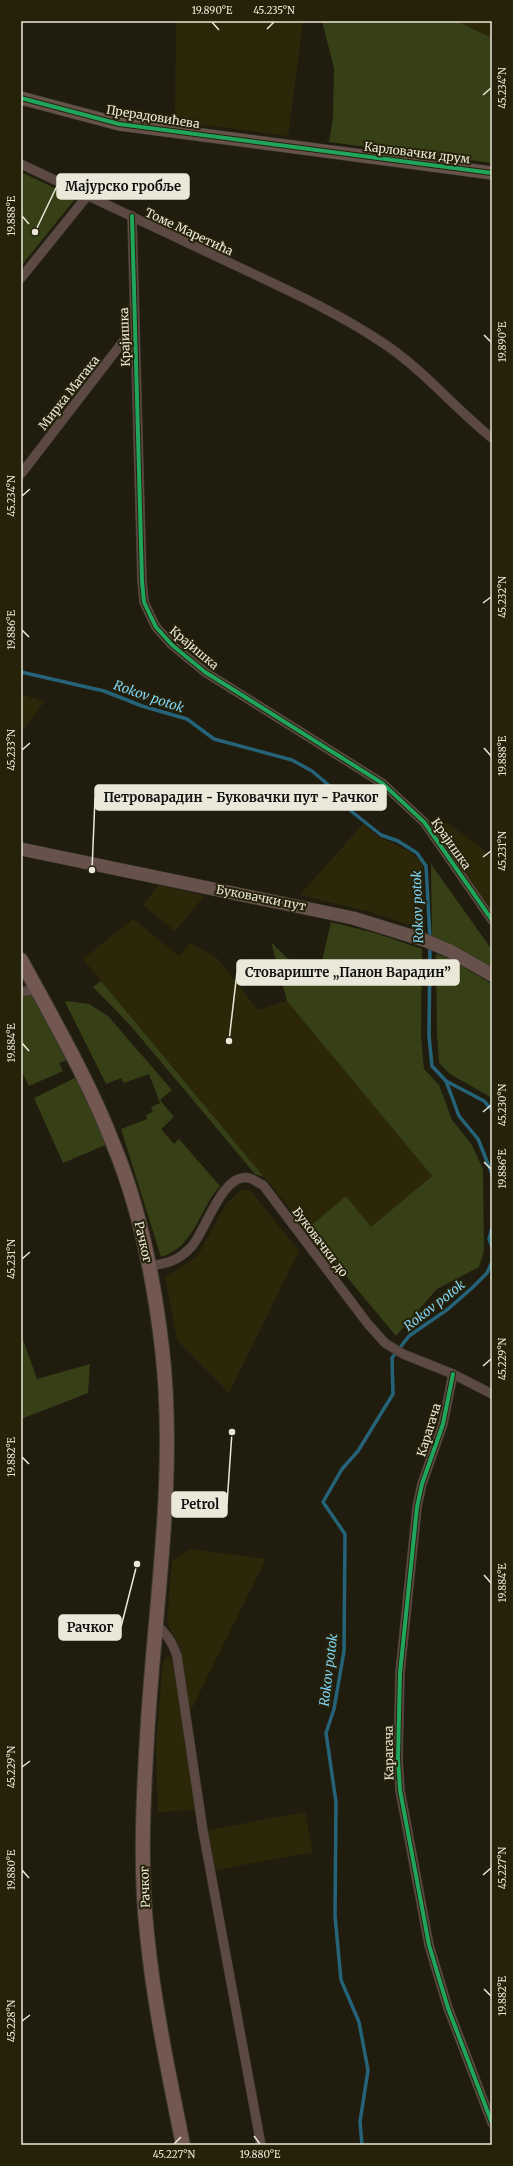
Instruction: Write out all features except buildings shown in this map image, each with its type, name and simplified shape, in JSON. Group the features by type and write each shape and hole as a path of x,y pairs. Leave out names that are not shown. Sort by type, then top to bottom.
{"main road":[{"name":"Прерадовићева","path":"21,98 119,124 340,154"},
{"name":"Карловачки друм","path":"340,154 492,173"},
{"name":"Буковачки пут","path":"21,849 353,918 430,942 450,951 492,975"},
{"name":"Рачког","path":"21,960 79,1066 116,1149 132,1197 148,1266 162,1350 166,1418 165,1504 146,1755 144,1841 147,1932 165,2052 183,2145"}],"street":[{"name":"Томе Маретића","path":"21,164 293,292 385,344 428,377 460,410 492,438"},
{"path":"21,278 88,195"},
{"name":"Крајишка","path":"132,216 142,581 144,602 156,627 179,651 206,672 369,773 402,800 431,832 492,920"},
{"name":"Мирка Матака","path":"21,474 135,326"},
{"path":"21,992 37,989"},
{"name":"Буковачки до","path":"148,1266 172,1262 184,1254 193,1245 226,1189 240,1178 248,1178 262,1185 368,1324 385,1343 403,1354 453,1374 492,1394"},
{"name":"Карагача","path":"453,1374 444,1424 422,1484 417,1507 400,1673 398,1759 404,1813 429,1945 448,2008 492,2123"},
{"path":"156,1624 172,1641 177,1656 203,1831 261,2145"}],"shaded area":[{"path":"176,21 303,21 288,136 175,121"},
{"path":"457,21 492,21 492,38"},
{"path":"21,694 44,702 21,733"},
{"path":"446,822 492,856 492,927 434,844"},
{"path":"363,824 377,836 407,850 420,860 423,867 424,930 371,912 300,895"},
{"path":"159,885 204,896 175,931 143,905"},
{"path":"133,919 179,956 190,943 217,958 258,1010 287,1001 432,1176 371,1227 346,1196 307,1229 83,959"},
{"path":"241,1190 250,1190 299,1251 229,1393 177,1340 165,1277 197,1257 226,1204"},
{"path":"190,1549 266,1559 190,1712 181,1650 167,1622 172,1561"},
{"path":"168,1656 173,1658 196,1810 158,1812 156,1746 163,1660"},
{"path":"305,1812 313,1852 211,1871 203,1831"}],"green space":[{"path":"322,21 457,21 492,38 492,163 329,142 333,117 334,68"},
{"path":"21,172 76,198 21,266"},
{"path":"431,864 492,950 492,965 489,967 432,936"},
{"path":"331,922 375,933 422,949 421,1037 424,1069 439,1085 452,1120 472,1145 483,1169 484,1251 479,1267 437,1289 396,1336 307,1229 346,1196 371,1227 432,1176 287,1001 271,942 306,977 322,961"},
{"path":"436,954 448,958 492,984 492,1098 450,1074 439,1063 437,1036"},
{"path":"101,981 264,1177 255,1174 130,1025 93,987"},
{"path":"42,995 70,1059 59,1063 63,1071 29,1086 21,1070 21,996"},
{"path":"65,1002 89,1004 108,1016 172,1090 160,1100 174,1117 161,1129 174,1144 179,1139 220,1186 182,1245 161,1257 121,1129 147,1119 146,1115 153,1112 151,1107 160,1103 149,1074 124,1083 121,1078 106,1084"},
{"path":"81,1075 110,1143 63,1163 34,1098"},
{"path":"23,1340 37,1379 90,1364 88,1393 21,1419 21,1341"}],"waterway":[{"name":"Rokov potok","path":"21,672 104,691 142,706 187,719 214,739 292,760 312,771 331,787 351,811 381,835 398,841 417,853 426,866 430,939"},
{"name":"Rokov potok","path":"430,945 429,1036 432,1066 446,1081 459,1116 478,1139 492,1174"},
{"path":"446,1081 484,1101 492,1110"},
{"name":"Rokov potok","path":"492,1228 489,1239 492,1247"},
{"name":"Rokov potok","path":"362,2145 360,2122 368,2070 359,2022 341,1980 335,1916 336,1802 326,1733 334,1709 344,1651 345,1534 323,1502 342,1469 358,1451 393,1394 392,1358 409,1336 448,1309 472,1288 487,1273 492,1262"}],"cycle path":[{"path":"21,98 119,124 492,173"},
{"path":"132,216 142,581 144,602 156,627 172,645 205,672 382,783 424,822 492,920"},
{"path":"453,1374 443,1424 422,1484 417,1507 400,1673 398,1759 400,1790 429,1945 448,2008 492,2123"}],"place":[{"name":"Мајурско гробље","path":"35,232"},
{"name":"Петроварадин - Буковачки пут - Рачког","path":"92,870"},
{"name":"Стовариште „Панон Варадин”","path":"229,1041"},
{"name":"Petrol","path":"232,1432"},
{"name":"Рачког","path":"137,1564"}]}
